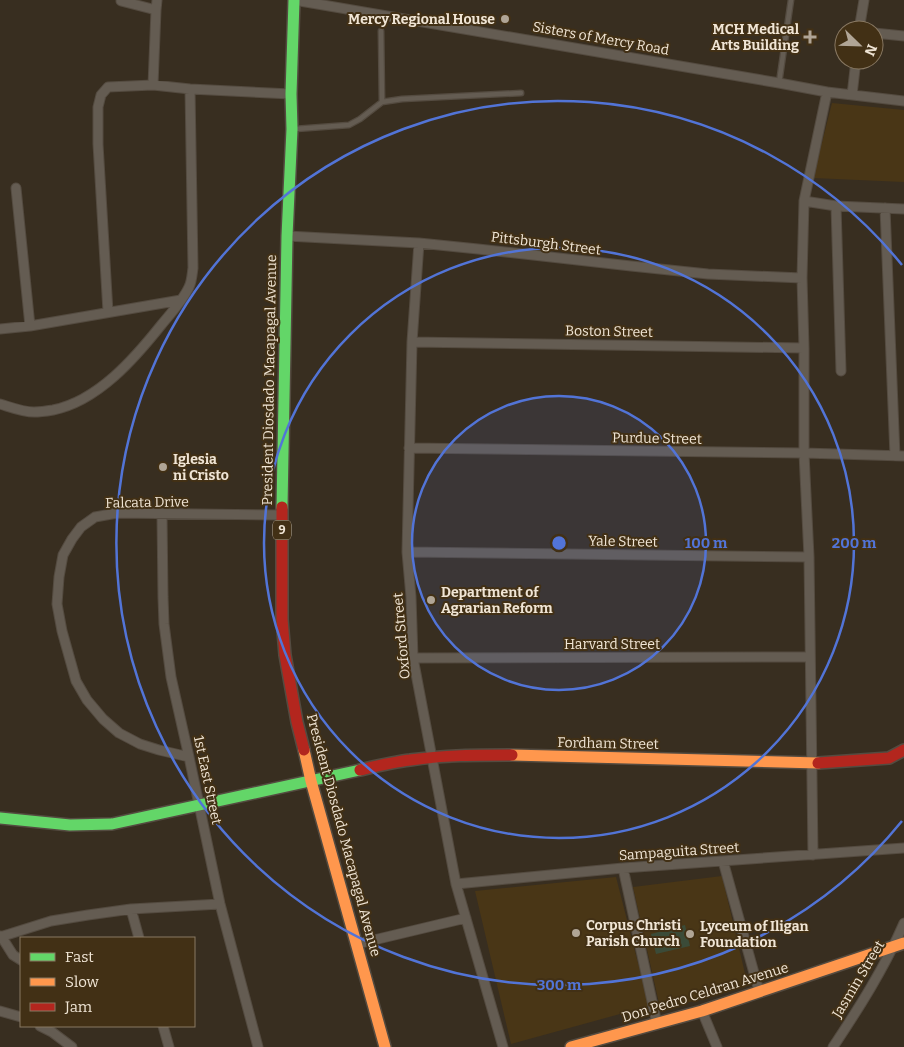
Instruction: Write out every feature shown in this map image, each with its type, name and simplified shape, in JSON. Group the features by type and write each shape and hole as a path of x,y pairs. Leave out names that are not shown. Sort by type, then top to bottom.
{"main road":[{"name":"President Diosdado Macapagal Avenue","path":"294,0 292,129 287,236 282,515 282,619 285,655 297,722 311,781 386,1047"},
{"name":"Fordham Street","path":"0,818 34,823 90,826 112,824 404,761 453,755 812,763 889,758 904,750"},
{"name":"Don Pedro Celdran Avenue","path":"573,1047 702,1011 899,944"}],"street":[{"path":"153,85 157,0"},
{"name":"Sisters of Mercy Road","path":"294,0 827,92 904,101"},
{"path":"861,20 864,0"},
{"path":"121,1 156,10"},
{"path":"884,34 904,36"},
{"path":"852,94 855,70"},
{"path":"108,312 98,144 98,107 101,95 108,87 153,85 190,89 292,94"},
{"path":"0,404 32,412 54,409 81,400 125,366 148,341 190,286 193,268 190,89"},
{"path":"814,855 804,453 802,278 804,201 827,92"},
{"path":"16,188 30,326"},
{"path":"804,201 836,206 904,209"},
{"path":"836,206 841,372"},
{"path":"885,208 900,456"},
{"name":"Pittsburgh Street","path":"287,236 497,251 708,274 802,278"},
{"name":"Oxford Street","path":"418,244 412,342 409,448 408,552 414,658 456,884 503,1047"},
{"path":"0,329 30,326 181,300"},
{"name":"Boston Street","path":"412,342 804,348"},
{"name":"Purdue Street","path":"409,448 900,456"},
{"name":"Falcata Drive","path":"189,757 140,744 119,733 103,719 87,700 76,681 62,631 57,604 59,577 64,555 81,527 95,517 117,514 282,515"},
{"name":"1st East Street","path":"162,515 163,597 167,654 171,678 220,904 258,1047"},
{"name":"Yale Street","path":"408,552 808,557"},
{"name":"Harvard Street","path":"414,658 810,657"},
{"name":"Sampaguita Street","path":"456,884 623,868 904,848"},
{"path":"723,862 760,991"},
{"path":"623,868 657,1024"},
{"path":"20,959 14,955 1,937 51,921 131,909 220,904"},
{"path":"131,909 138,937"},
{"path":"357,944 466,918"},
{"name":"Jasmin Street","path":"833,1047 899,944 904,923"},
{"path":"0,1011 20,1017"},
{"path":"702,1011 718,1047"},
{"path":"42,1027 72,1047"},
{"path":"163,1027 169,1047"}],"lane":[{"path":"779,83 791,0"},
{"path":"381,31 382,102"},
{"path":"292,129 349,125 382,102 402,99 521,93"}],"shaded area":[{"path":"832,103 904,110 904,182 813,178"},
{"name":"Lyceum of Iligan Foundation","path":"722,876 747,982 661,1012 633,887"},
{"path":"616,877 649,1006 511,1044 475,891"}],"green space":[{"path":"685,925 690,946 656,954 651,934"}],"traffic: fast":[{"path":"282,507 294,0"},
{"path":"0,818 70,825 112,824 360,770"}],"traffic: slow":[{"path":"304,750 385,1047"},
{"path":"512,755 818,763"},
{"path":"571,1047 702,1011 904,943"}],"traffic: jam":[{"path":"282,507 282,619 285,655 304,750"},
{"path":"818,763 889,758 904,750"},
{"path":"360,770 423,758 512,755"}],"place":[{"name":"Mercy Regional House","path":"505,19"},
{"name":"MCH Medical Arts Building","path":"810,37"},
{"name":"Iglesia ni Cristo","path":"163,467"},
{"name":"Department of Agrarian Reform","path":"431,600"},
{"name":"Corpus Christi Parish Church","path":"576,933"},
{"name":"Lyceum of Iligan Foundation","path":"690,934"}]}
